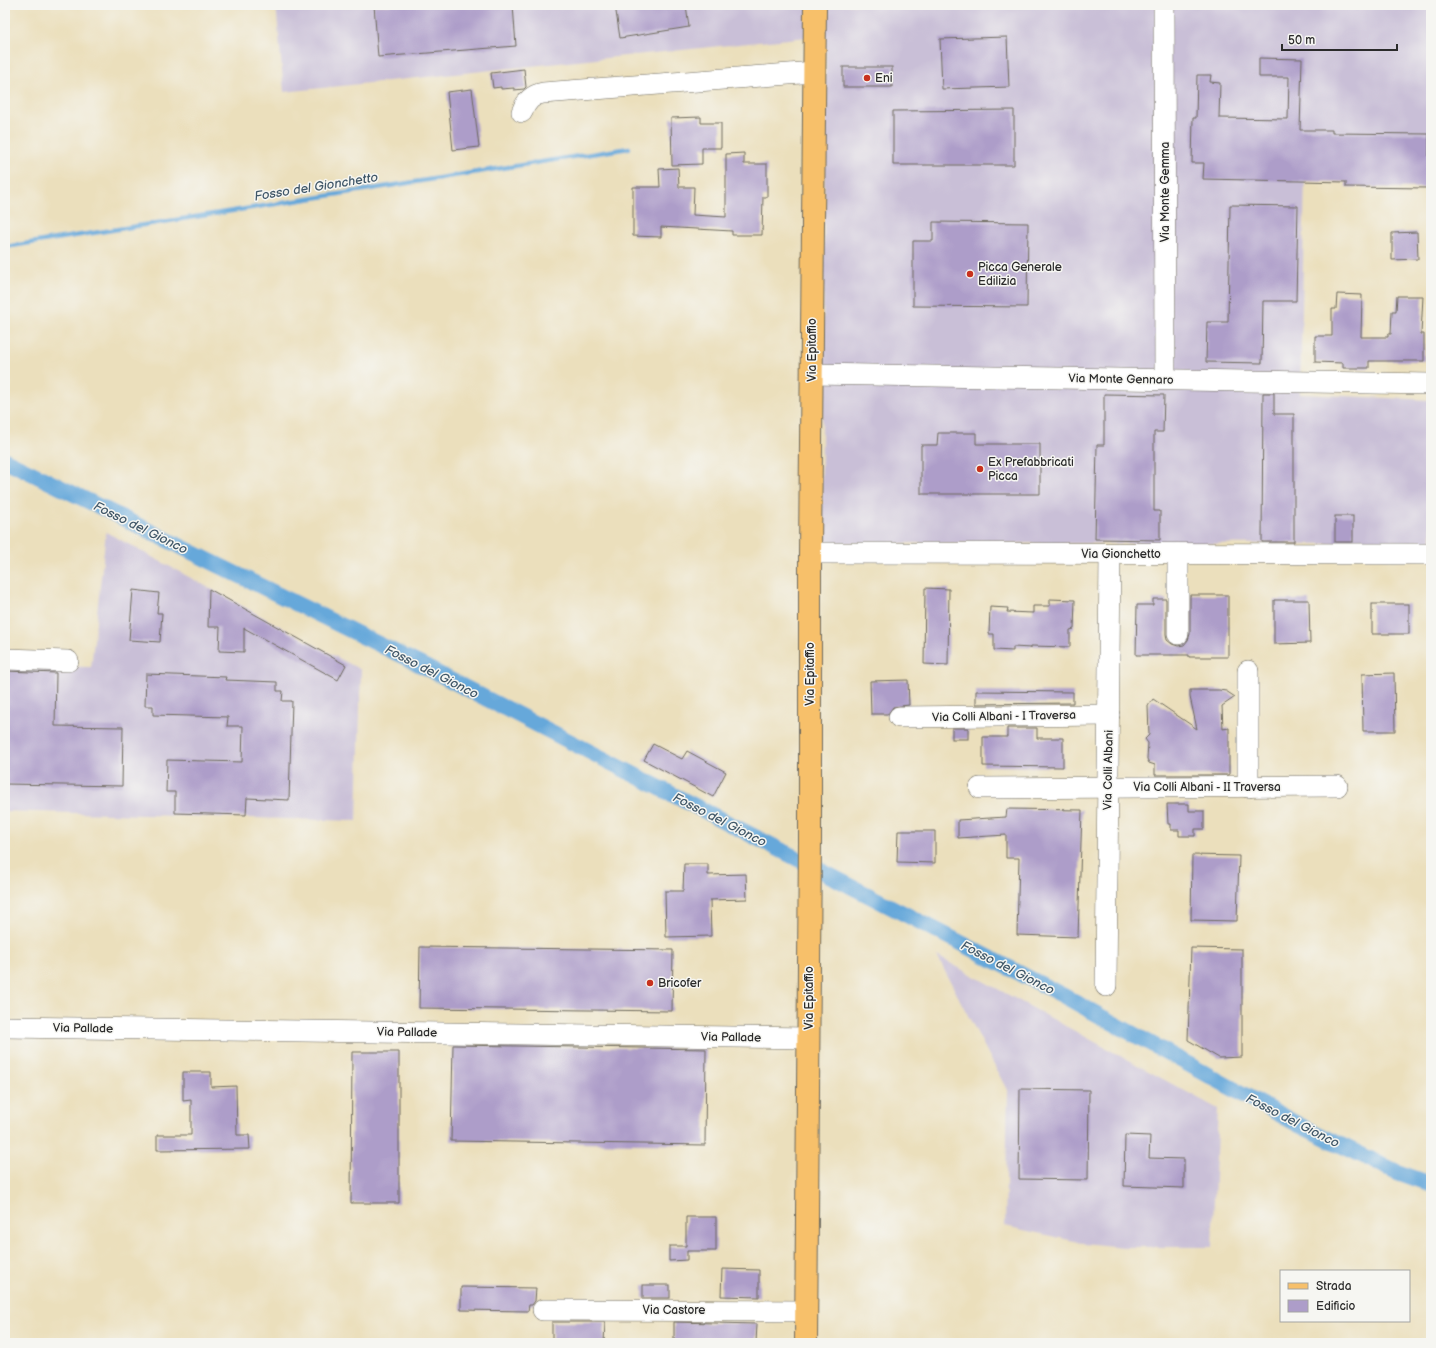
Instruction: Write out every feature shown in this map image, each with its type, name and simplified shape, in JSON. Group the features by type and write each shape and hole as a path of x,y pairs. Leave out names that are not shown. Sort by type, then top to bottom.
{"main road":[{"name":"Via Epitaffio","path":"806,1343 810,839 810,553 815,5"}],"street":[{"name":"Via Monte Gemma","path":"1164,5 1165,379"},
{"path":"522,112 525,103 536,95 543,93 814,72"},
{"name":"Via Monte Gennaro","path":"812,374 1431,384"},
{"name":"Via Gionchetto","path":"810,553 1431,554"},
{"name":"Via Colli Albani","path":"1106,986 1110,554"},
{"path":"1178,554 1178,634"},
{"path":"5,659 68,661"},
{"path":"1248,671 1248,787"},
{"name":"Via Colli Albani - I Traversa","path":"898,717 1109,715"},
{"name":"Via Colli Albani - II Traversa","path":"980,788 1337,786"},
{"name":"Via Pallade","path":"5,1027 808,1038"},
{"name":"Via Castore","path":"543,1310 806,1311"}],"shaded area":[{"path":"276,5 1431,5 1431,183 1305,177 1300,394 1431,400 1431,544 821,543 826,35 284,92"},
{"path":"106,532 361,670 357,821 5,811 5,666 91,667"},
{"path":"937,956 1218,1109 1212,1247 1123,1247 1083,1243 1005,1226 1008,1092"}],"building":[{"path":"374,5 513,5 516,46 378,57"},
{"path":"615,5 686,5 689,27 620,38"},
{"path":"1007,37 1009,87 942,89 940,39"},
{"path":"1259,58 1302,59 1300,130 1332,130 1332,133 1429,134 1428,188 1346,187 1346,182 1203,179 1204,163 1192,163 1193,118 1196,118 1197,75 1211,75 1210,82 1220,83 1219,118 1288,119 1289,77 1259,77"},
{"path":"843,67 892,67 892,87 843,87"},
{"path":"524,69 526,87 524,89 514,90 514,88 493,88 491,73"},
{"path":"472,89 479,147 453,150 447,92"},
{"path":"1014,110 1014,165 893,165 893,111"},
{"path":"701,117 701,123 721,123 721,148 702,148 702,164 672,165 671,118"},
{"path":"744,153 744,164 767,164 767,197 763,197 762,235 732,235 732,231 661,227 661,237 633,236 633,187 660,187 659,169 678,168 679,187 694,187 693,215 726,217 726,154"},
{"path":"1230,205 1298,206 1296,301 1263,301 1262,363 1206,362 1207,322 1228,322"},
{"name":"Picca Generale Edilizia","path":"933,222 1028,223 1027,307 913,306 913,241 933,241"},
{"path":"1417,232 1418,259 1392,260 1392,233"},
{"path":"1337,294 1362,295 1361,337 1388,337 1388,334 1391,334 1392,311 1396,311 1397,296 1423,296 1421,334 1424,334 1424,361 1369,361 1369,368 1343,368 1343,363 1315,362 1315,336 1332,336 1332,309 1336,309"},
{"path":"1263,393 1274,393 1274,414 1294,414 1294,542 1262,542"},
{"path":"1104,394 1164,395 1163,432 1154,432 1154,511 1160,511 1160,540 1095,539 1097,445 1104,445"},
{"name":"Ex Prefabbricati Picca","path":"938,433 976,433 976,444 1040,444 1040,494 921,494 921,445 937,445"},
{"path":"1335,516 1353,516 1353,542 1335,542"},
{"path":"925,588 949,589 948,665 924,664"},
{"path":"209,589 346,665 338,680 244,628 244,652 219,651 220,627 208,627"},
{"path":"133,590 159,593 157,613 162,613 160,642 129,640"},
{"path":"1190,595 1228,595 1228,657 1136,655 1137,605 1153,605 1153,599 1166,599 1167,640 1178,646 1184,645 1190,634"},
{"path":"1050,599 1075,600 1074,629 1070,630 1070,647 1031,646 1031,648 1013,647 1013,651 994,650 994,634 989,634 990,607 1008,608 1007,612 1033,613 1033,606 1050,606"},
{"path":"1274,600 1309,600 1310,643 1274,644"},
{"path":"1372,604 1409,604 1409,634 1372,634"},
{"path":"5,671 56,673 55,726 123,727 122,786 5,784"},
{"path":"1394,673 1395,731 1363,731 1362,674"},
{"path":"146,674 226,677 225,680 277,682 277,691 283,691 282,701 292,701 289,800 247,798 246,815 175,813 175,792 166,792 167,760 242,762 243,726 227,726 228,717 153,715 153,706 145,706"},
{"path":"908,680 909,705 893,707 888,714 871,714 870,681"},
{"path":"1190,690 1226,691 1235,697 1222,706 1223,729 1229,728 1229,775 1155,775 1155,765 1149,763 1147,759 1148,743 1145,739 1149,735 1148,706 1153,699 1197,729 1190,697"},
{"path":"976,691 1073,692 1073,703 976,704"},
{"path":"952,728 968,728 968,739 952,739"},
{"path":"1007,728 1037,728 1037,738 1063,738 1063,767 983,766 983,737 1007,737"},
{"path":"653,744 682,759 687,751 726,772 713,797 644,760"},
{"path":"1167,804 1189,804 1189,811 1204,811 1204,829 1195,829 1195,836 1179,836 1179,830 1171,830 1171,824 1168,824"},
{"path":"1007,809 1082,810 1078,937 1017,935 1019,858 1006,858 1006,835 958,838 958,820 1006,817"},
{"path":"898,831 935,831 935,863 897,862"},
{"path":"1192,855 1239,856 1237,921 1191,920"},
{"path":"684,864 708,864 708,875 746,874 747,899 710,900 711,936 666,937 665,891 683,891"},
{"path":"420,947 673,950 672,1011 419,1008"},
{"path":"1191,948 1242,949 1242,1057 1219,1058 1188,1040"},
{"path":"453,1045 706,1049 705,1145 451,1141"},
{"path":"352,1052 399,1052 399,1203 351,1203"},
{"path":"183,1072 211,1072 211,1087 236,1086 237,1135 249,1135 250,1149 157,1150 157,1135 191,1135 191,1100 183,1101"},
{"path":"1020,1089 1089,1090 1088,1180 1019,1179"},
{"path":"1125,1135 1150,1136 1149,1158 1184,1159 1184,1188 1124,1186"},
{"path":"686,1217 716,1217 716,1251 687,1251 687,1260 669,1261 669,1246 686,1246"},
{"path":"722,1269 759,1270 759,1297 721,1296"},
{"path":"643,1285 670,1285 670,1298 643,1298"},
{"path":"461,1287 536,1288 535,1301 532,1305 529,1305 528,1311 461,1310"},
{"path":"552,1322 605,1322 604,1343 552,1343"},
{"path":"674,1322 757,1324 756,1343 674,1343"}],"waterway":[{"name":"Fosso del Gionchetto","path":"5,247 629,148"},
{"name":"Fosso del Gionco","path":"5,460 427,668 1062,995 1299,1125 1397,1172 1431,1184"}],"place":[{"name":"Eni","path":"867,78"},
{"name":"Picca Generale Edilizia","path":"970,274"},
{"name":"Ex Prefabbricati Picca","path":"980,469"},
{"name":"Bricofer","path":"650,983"}]}
